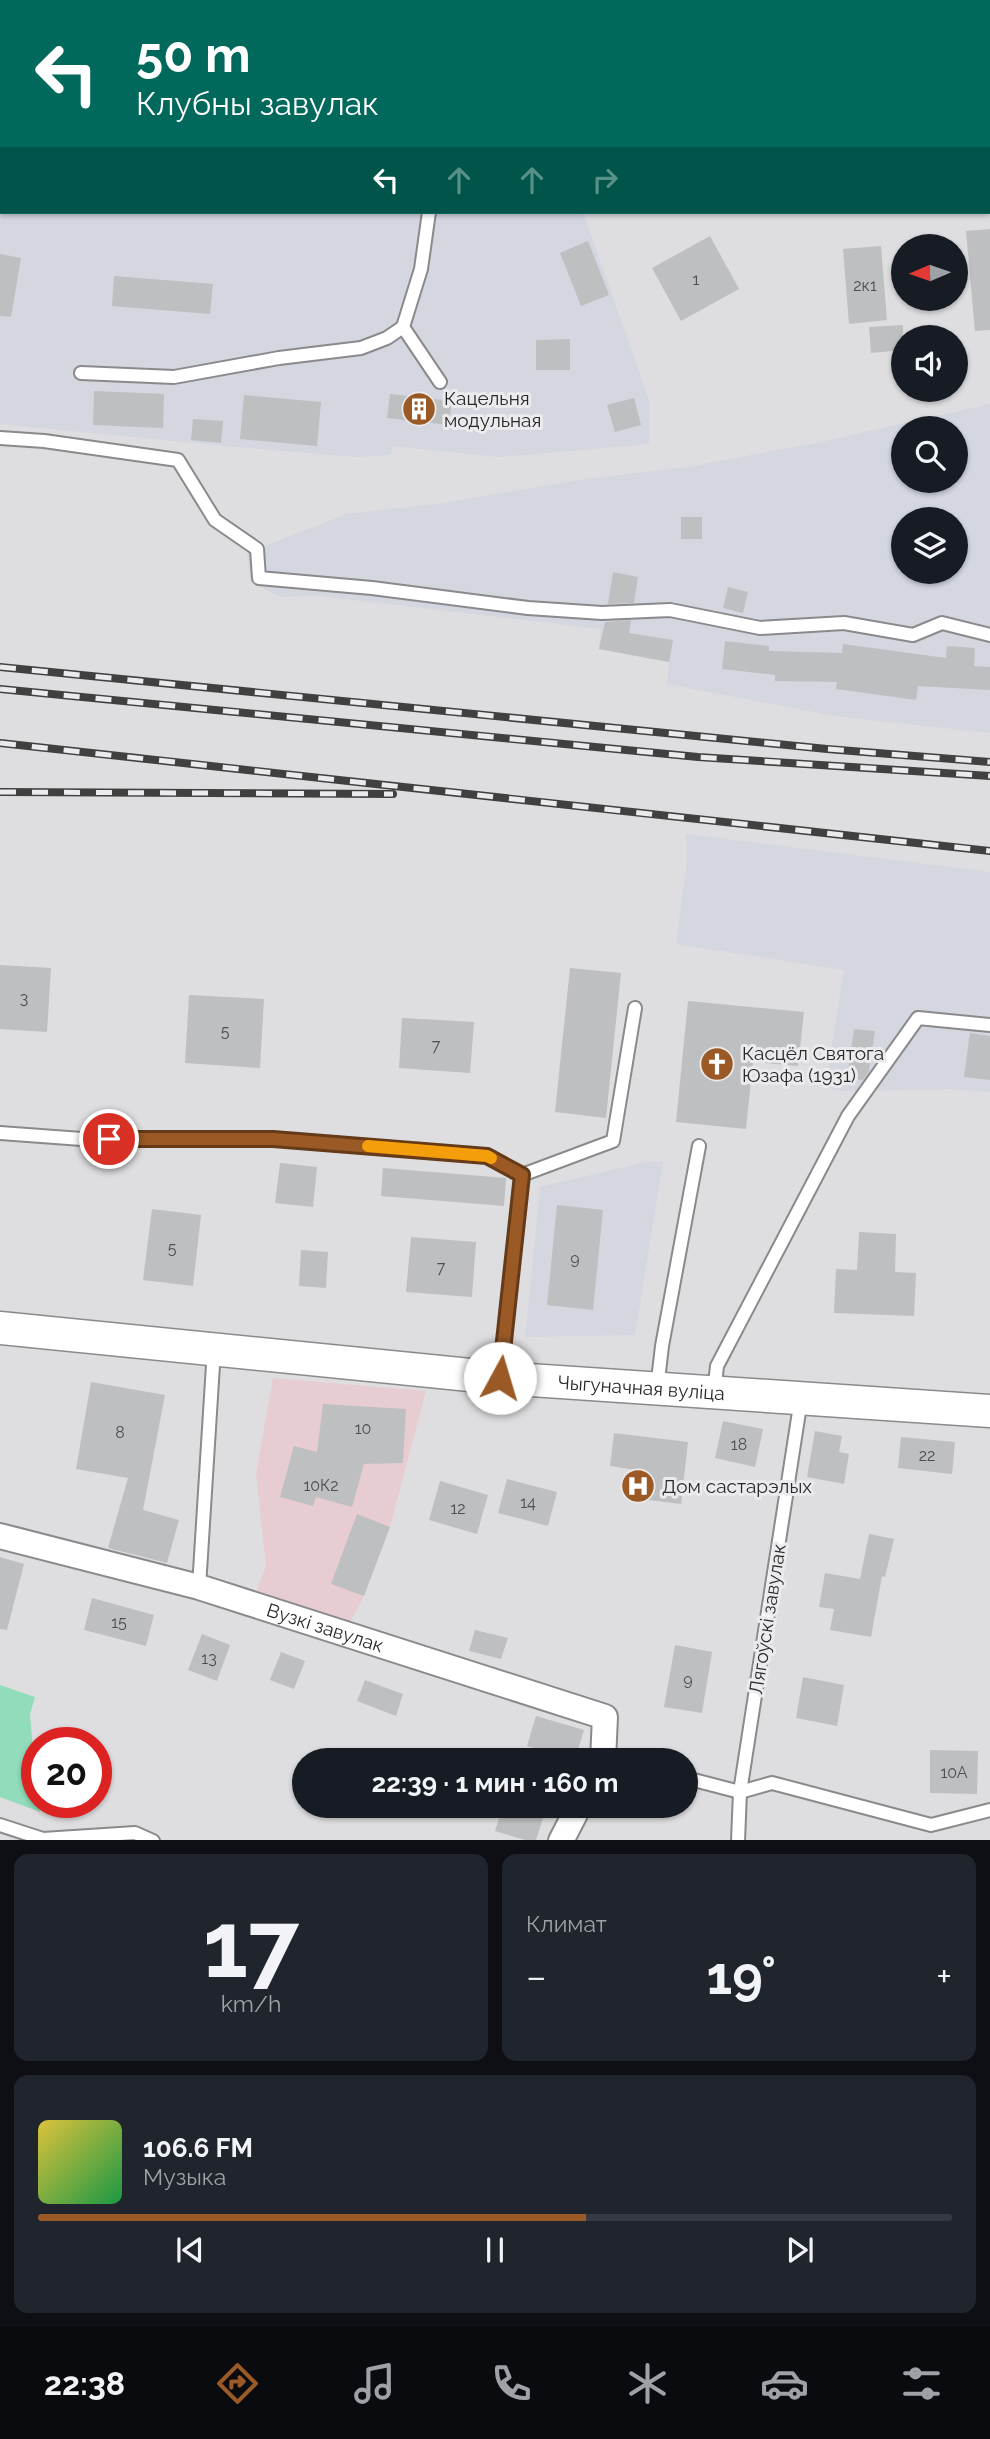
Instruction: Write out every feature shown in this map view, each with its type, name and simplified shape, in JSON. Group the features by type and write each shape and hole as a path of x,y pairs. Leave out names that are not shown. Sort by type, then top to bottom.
{"street":[{"name":"Чыгуначная вуліца","path":"0,1328 500,1378 990,1411"},
{"name":"Вузкі завулак","path":"0,1536 199,1587 605,1717 607,1748"},
{"path":"561,1840 573,1818"}],"lane":[{"path":"81,373 174,377 279,358 361,348 387,338 403,327 421,269 429,214"},
{"path":"403,327 440,382"},
{"path":"0,438 44,441 178,460 215,520 257,549 259,578 528,608 603,613 670,610 760,628 844,623 913,635 942,623 990,635"},
{"path":"0,1133 82,1139 273,1139 474,1154 487,1156 522,1175 613,1141 635,1008"},
{"path":"714,1393 717,1366 848,1116 918,1018 990,1025"},
{"path":"657,1389 662,1346 699,1146"},
{"path":"500,1378 522,1175"},
{"path":"199,1587 214,1349"},
{"name":"Лягоўскі завулак","path":"738,1840 740,1792 801,1398"},
{"path":"698,1781 740,1792 772,1783 931,1825 990,1810"},
{"path":"0,1825 43,1839 135,1833 153,1840"}],"shaded area":[{"path":"0,214 584,214 649,400 649,444 498,457 393,446 390,455 356,457 0,424"},
{"path":"990,404 990,733 835,716 667,684 669,662 599,649 601,629 319,596 280,597 251,582 247,553 347,514 445,503 578,480 688,467 891,426 891,493 968,493 968,416 937,416"},
{"path":"686,834 990,872 990,1092 951,1089 843,1091 825,1087 844,970 676,944 687,861"},
{"path":"646,1162 663,1162 635,1335 525,1337 540,1187"},
{"path":"273,1378 426,1391 390,1527 364,1596 349,1624 255,1595 266,1566 256,1473"}],"green space":[{"path":"0,1685 35,1697 30,1714 31,1727 21,1727 21,1805 0,1797"}],"building":[{"path":"990,229 990,330 975,331 966,231"},
{"path":"710,236 739,289 681,321 652,268"},
{"path":"588,241 609,295 581,306 560,253"},
{"path":"881,246 887,320 849,324 843,249"},
{"path":"0,254 21,258 11,317 0,316"},
{"path":"114,276 213,284 210,314 112,306"},
{"path":"891,326 891,351 871,353 869,327"},
{"path":"570,339 570,370 536,370 536,340"},
{"path":"94,391 164,394 163,428 93,425"},
{"name":"Кацельня модульная","path":"390,394 452,401 449,425 387,418"},
{"path":"244,395 321,402 317,446 240,439"},
{"path":"634,398 641,425 615,432 607,405"},
{"path":"193,419 223,421 221,443 191,440"},
{"path":"681,517 702,517 702,539 681,539"},
{"path":"613,572 638,577 634,603 608,604"},
{"path":"728,587 748,592 743,613 723,608"},
{"path":"631,620 629,633 673,640 669,662 599,649 605,622"},
{"path":"725,641 769,646 769,651 842,653 843,644 946,658 947,646 975,648 974,666 990,667 990,690 918,686 916,700 836,689 837,682 775,681 775,675 722,669"},
{"path":"0,965 51,968 47,1032 0,1029"},
{"path":"570,968 621,973 606,1118 555,1112"},
{"path":"189,995 264,999 260,1068 185,1063"},
{"name":"Касцёл Святога Юзафа (1931)","path":"688,1001 804,1012 798,1066 753,1062 746,1129 676,1122"},
{"path":"402,1018 474,1022 470,1073 399,1068"},
{"path":"854,1029 875,1031 869,1071 863,1080 847,1078"},
{"path":"970,1033 990,1036 990,1080 964,1077"},
{"path":"280,1163 317,1167 313,1207 275,1203"},
{"path":"383,1168 506,1178 504,1206 381,1196"},
{"path":"557,1205 603,1210 593,1310 547,1305"},
{"path":"152,1209 201,1215 193,1286 143,1280"},
{"path":"859,1232 896,1234 895,1272 916,1273 914,1316 834,1313 836,1269 857,1270"},
{"path":"411,1237 476,1242 472,1297 406,1292"},
{"path":"301,1250 328,1252 326,1288 299,1286"},
{"path":"91,1382 165,1395 143,1510 179,1520 167,1563 108,1548 128,1478 76,1469"},
{"path":"323,1404 406,1409 403,1463 364,1464 352,1507 316,1497 313,1506 280,1497 294,1446 317,1452"},
{"path":"723,1421 763,1429 755,1467 715,1458"},
{"path":"815,1431 842,1436 839,1452 849,1454 844,1484 807,1477"},
{"path":"614,1433 688,1442 681,1504 633,1498 636,1470 610,1466"},
{"path":"901,1437 955,1442 952,1474 898,1468"},
{"path":"507,1479 557,1492 548,1526 498,1513"},
{"path":"440,1481 488,1495 477,1534 429,1520"},
{"path":"357,1514 390,1527 364,1596 331,1584"},
{"path":"869,1534 894,1539 885,1577 882,1576 871,1637 830,1630 834,1609 819,1607 825,1573 860,1579"},
{"path":"0,1557 24,1564 7,1630 0,1629"},
{"path":"92,1598 154,1615 146,1646 84,1630"},
{"path":"475,1630 508,1638 501,1659 469,1651"},
{"path":"202,1634 230,1645 217,1681 188,1670"},
{"path":"675,1645 712,1652 702,1713 664,1707"},
{"path":"281,1652 305,1661 294,1689 270,1680"},
{"path":"803,1677 844,1685 837,1726 796,1718"},
{"path":"365,1680 403,1694 396,1716 357,1701"},
{"path":"536,1716 584,1730 579,1748 527,1746"},
{"path":"930,1750 978,1751 977,1794 930,1793"},
{"path":"499,1818 543,1818 536,1840 525,1840 495,1831"}],"railway":[{"path":"0,667 827,749 990,762"},
{"path":"0,689 698,757 990,776"},
{"path":"0,743 990,851"},
{"path":"0,792 393,794"}],"slow traffic":[{"path":"368,1146 491,1158"}],"place":[{"name":"Кацельня модульная","path":"419,409"},
{"name":"Касцёл Святога Юзафа (1931)","path":"717,1064"},
{"name":"Дом састарэлых","path":"638,1486"}],"route":[{"path":"109,1139 273,1139 487,1156 522,1175 500,1378"}]}
